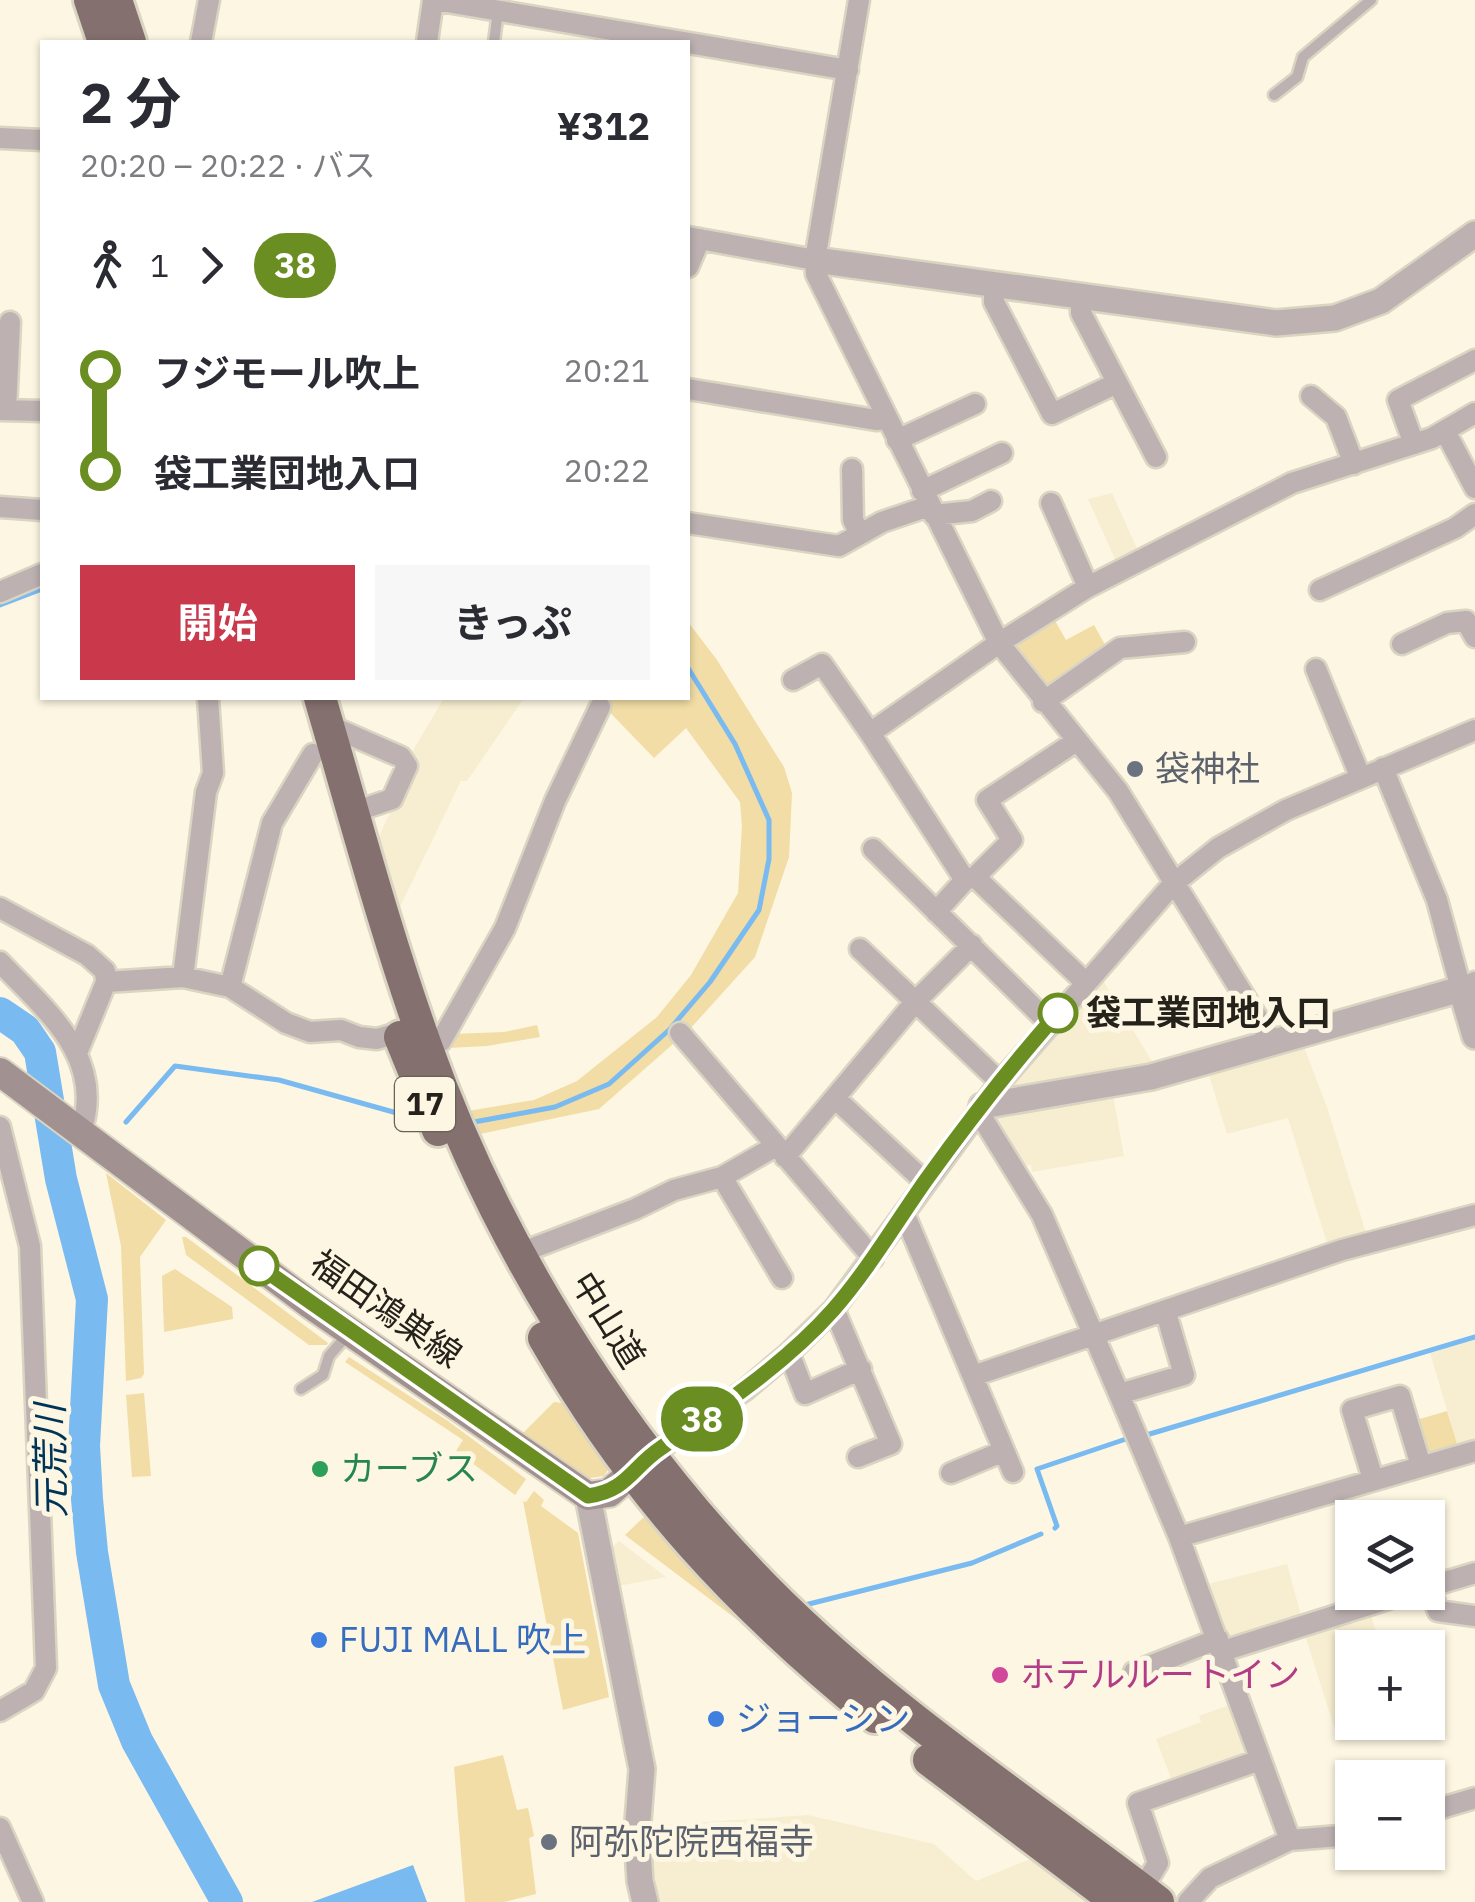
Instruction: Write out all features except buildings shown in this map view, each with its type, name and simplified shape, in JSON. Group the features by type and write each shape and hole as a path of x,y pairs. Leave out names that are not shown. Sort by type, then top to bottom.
{"highway":[{"path":"90,0 103,40"},
{"path":"116,0 129,40"},
{"name":"中山道","path":"299,700 320,726 354,812 388,932 413,1042 416,1083 478,1220 556,1359 642,1464"},
{"name":"中山道","path":"320,726 413,1042 520,1253 642,1464 676,1531 793,1648 917,1751 1139,1898"}],"main road":[{"name":"福田鴻巣線","path":"0,1072 349,1332 588,1496"},
{"path":"588,1496 609,1493 642,1464"}],"street":[{"path":"201,40 209,0"},
{"path":"427,40 434,0 499,5 687,40"},
{"path":"858,0 814,260 816,274 999,643 1074,742 1118,791 1273,1043"},
{"path":"690,41 848,70"},
{"path":"0,138 40,140"},
{"path":"694,238 814,260 1276,323 1335,318 1381,302 1475,234"},
{"path":"994,285 994,302 1052,414 1117,383"},
{"path":"1081,296 1081,313 1156,457"},
{"path":"10,322 3,410 40,411"},
{"path":"1414,444 1398,400 1475,360"},
{"path":"690,389 876,420 886,418"},
{"path":"1310,396 1336,417 1354,464"},
{"path":"897,440 975,404"},
{"path":"870,733 1088,587 1252,502 1292,484 1414,444 1475,412"},
{"path":"1445,430 1475,488"},
{"path":"690,523 839,546 882,522 929,504 1002,453"},
{"path":"852,469 853,520 860,534"},
{"path":"929,504 972,511 991,500"},
{"path":"1051,502 1088,587"},
{"path":"0,507 40,510"},
{"path":"1320,590 1456,528 1475,514"},
{"path":"0,592 40,575"},
{"path":"1402,644 1447,622 1466,622 1475,637"},
{"path":"1043,702 1120,648 1185,642"},
{"path":"793,680 822,664 970,878 1085,982"},
{"path":"1316,669 1360,776"},
{"path":"184,978 206,792 213,774 208,700"},
{"path":"106,982 184,978 230,986 286,1023 310,1032 341,1030 359,1038 441,1041 505,928 555,801 600,707"},
{"path":"230,986 272,823 320,726 401,757 407,766 392,799 354,812"},
{"path":"642,1464 744,1390 834,1309 1000,1082 1173,884 1218,848 1286,810 1475,730"},
{"path":"936,912 1012,840 986,800 1074,742"},
{"path":"1383,768 1468,986 1475,1036"},
{"path":"873,849 1049,1023"},
{"path":"0,908 87,955 105,971 106,982 77,1053"},
{"path":"520,1253 781,1151 836,1099 916,1001 972,946"},
{"path":"860,949 1000,1082"},
{"path":"0,962 70,1035 90,1106 81,1132"},
{"path":"980,1109 1151,1076 1468,986"},
{"path":"680,1033 874,1258"},
{"path":"836,1099 924,1182"},
{"path":"980,1109 1042,1215 1179,1537 1290,1840"},
{"path":"0,1126 30,1246 46,1668 34,1691 0,1711"},
{"path":"722,1177 782,1278"},
{"path":"904,1213 1013,1472"},
{"path":"974,1376 1342,1250 1475,1215"},
{"path":"834,1309 891,1444 858,1457"},
{"path":"1118,1394 1184,1375 1166,1313"},
{"path":"789,1353 804,1394 861,1370"},
{"path":"1373,1479 1352,1410 1400,1396 1421,1466"},
{"path":"950,1473 1004,1451"},
{"path":"1179,1537 1475,1451"},
{"path":"588,1496 642,1769 636,1834 646,1902"},
{"path":"1445,1582 1475,1573"},
{"path":"1134,1672 1346,1610"},
{"path":"1437,1610 1475,1616"},
{"path":"1139,1898 1158,1863 1138,1803 1260,1760"},
{"path":"1445,1807 1475,1798"},
{"path":"0,1828 6,1858 34,1902"},
{"path":"1188,1902 1210,1878 1290,1840 1335,1836"}],"lane":[{"path":"1274,95 1297,77 1303,58 1371,0"},
{"path":"494,40 499,5"},
{"path":"301,1389 324,1375 329,1356 349,1332"}],"shaded area":[{"path":"1112,493 1140,555 1118,566 1088,499"},
{"path":"1054,619 1066,640 1094,625 1108,650 1042,692 1010,648"},
{"path":"690,625 717,660 784,767 792,793 789,857 755,957 689,1030 599,1109 480,1134 468,1111 534,1100 577,1081 657,1017 691,975 738,893 740,802 686,728 654,758 598,700 690,700"},
{"path":"443,700 523,700 467,781 461,781 398,911 378,839 412,764 408,759"},
{"path":"1101,977 1153,1063 1014,1089 1010,1082"},
{"path":"537,1025 540,1037 448,1048 452,1034 504,1032"},
{"path":"1304,1047 1367,1236 1333,1247 1327,1243 1288,1118 1227,1134 1208,1072"},
{"path":"1113,1095 1124,1156 1032,1172 1031,1165 1019,1167 990,1117"},
{"path":"106,1173 166,1220 140,1257 144,1374 126,1381 121,1246"},
{"path":"182,1237 327,1345 309,1345 186,1255"},
{"path":"175,1269 232,1307 233,1319 164,1332 162,1276"},
{"path":"1475,1339 1475,1445 1459,1450 1430,1353"},
{"path":"349,1357 448,1421 526,1479 515,1495 456,1451 463,1440 345,1362"},
{"path":"144,1393 151,1476 132,1477 126,1395"},
{"path":"554,1402 562,1403 569,1411 575,1408 611,1465 604,1476 590,1478 518,1438"},
{"path":"1447,1411 1459,1450 1431,1457 1423,1452 1413,1421"},
{"path":"534,1491 544,1500 541,1506 578,1533 609,1697 563,1710 523,1501"},
{"path":"645,1516 707,1587 782,1650 625,1535"},
{"path":"619,1541 666,1577 618,1586 609,1550"},
{"path":"1287,1564 1301,1615 1229,1637 1208,1584"},
{"path":"1370,1612 1376,1630 1335,1630 1335,1727 1334,1727 1304,1632"},
{"path":"1232,1704 1253,1758 1174,1786 1156,1739 1201,1722 1199,1716"},
{"path":"503,1755 517,1810 528,1808 534,1836 529,1838 536,1894 504,1902 465,1902 454,1767"},
{"path":"808,1815 934,1844 976,1881 1033,1858 1094,1902 658,1902 649,1826"}],"water":[{"path":"413,1865 427,1902 312,1902"}],"waterway":[{"path":"0,605 40,590"},
{"path":"474,1122 555,1107 609,1084 669,1030 710,982 759,910 769,859 769,820 735,744 690,671"},
{"name":"元荒川","path":"0,1013 25,1030 40,1052 61,1179 92,1299 84,1446 87,1499 114,1685 137,1741 227,1902"},
{"path":"126,1122 175,1066 279,1080 404,1115"},
{"path":"1143,1436 1475,1337"},
{"path":"1055,1528 1037,1469 1129,1438"},
{"path":"805,1605 972,1563 1041,1534"}],"bus line":[{"name":"38","path":"259,1266 588,1496 609,1493 652,1454 744,1390 834,1309 960,1134 1058,1013"}],"place":[{"name":"袋神社","path":"1135,769"},
{"name":"袋工業団地入口","path":"1058,1013"},
{"name":"カーブス","path":"320,1469"},
{"name":"FUJI MALL 吹上","path":"319,1640"},
{"name":"ホテルルートイン","path":"1000,1675"},
{"name":"ジョーシン","path":"716,1719"},
{"name":"阿弥陀院西福寺","path":"549,1842"}]}
